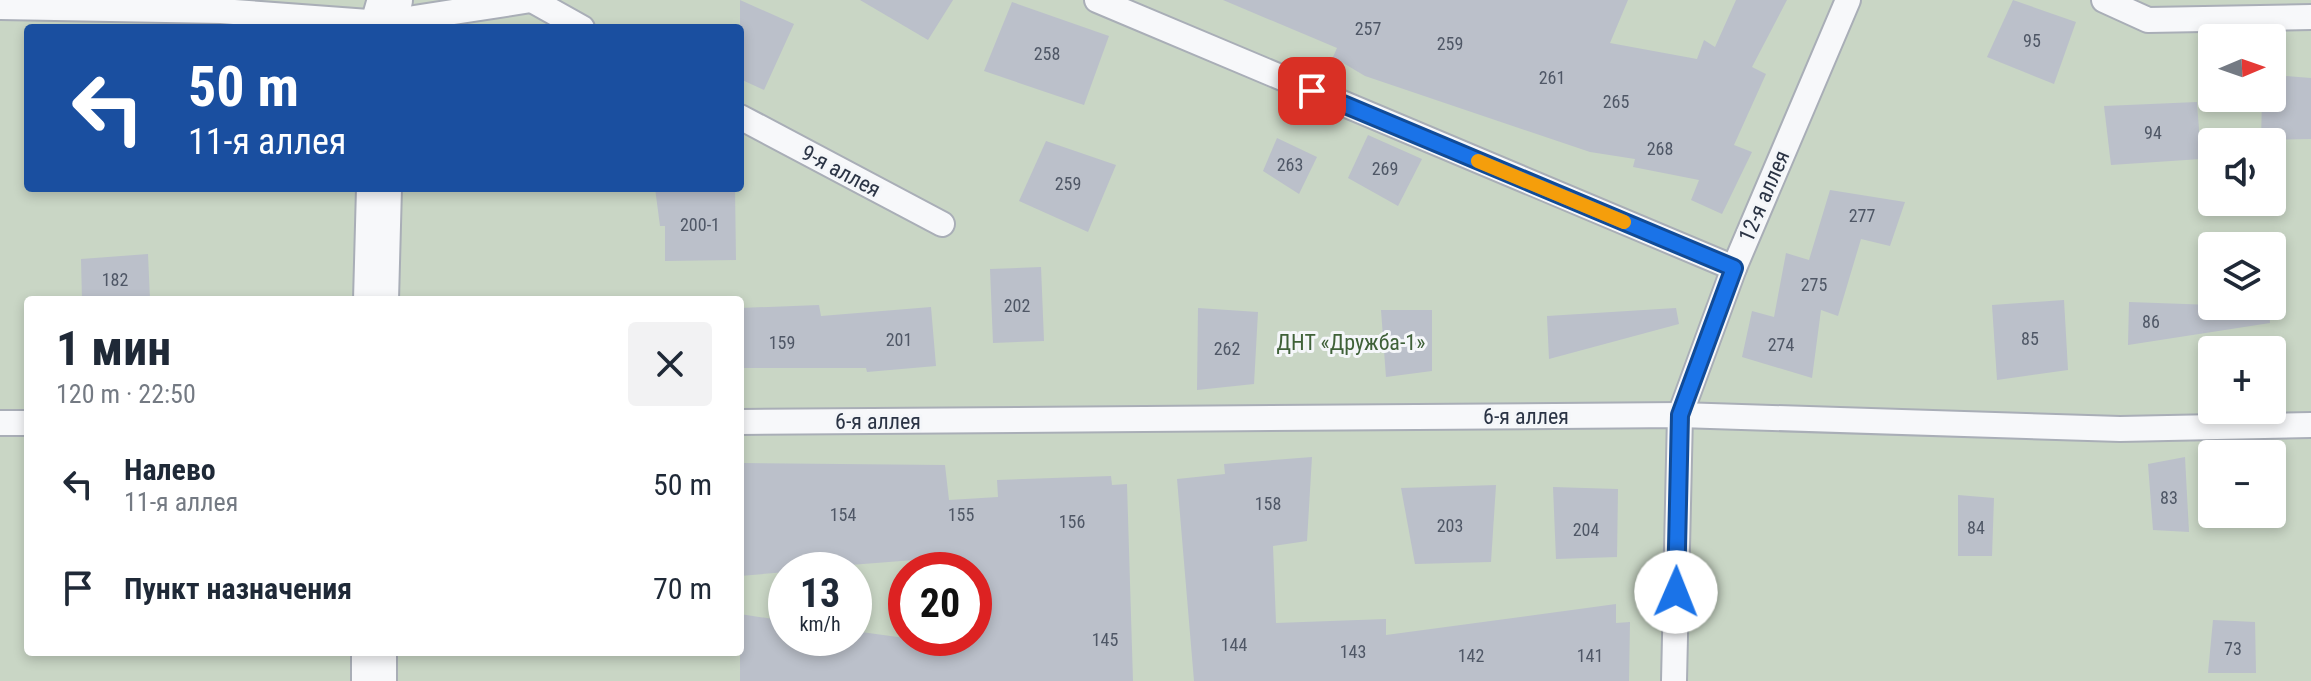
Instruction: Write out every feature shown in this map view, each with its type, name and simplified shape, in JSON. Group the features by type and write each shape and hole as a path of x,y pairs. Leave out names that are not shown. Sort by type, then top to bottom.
{"street":[{"path":"376,296 379,192"},
{"path":"374,656 374,681"}],"lane":[{"path":"0,7 385,17 532,0 575,24"},
{"path":"1097,0 1734,268"},
{"name":"12-я аллея","path":"1674,681 1680,415 1734,268 1848,0"},
{"path":"2104,0 2148,20 2311,17"},
{"name":"9-я аллея","path":"744,119 942,224"},
{"name":"6-я аллея","path":"744,422 1680,415 2120,429 2311,425"},
{"path":"0,423 24,423"}],"green space":[{"name":"ДНТ «Дружба-1»","path":"0,0 2311,0 2311,681 0,681"}],"building":[{"path":"740,0 794,24 764,90 744,81 744,24 740,24"},
{"path":"860,0 953,0 928,40"},
{"path":"1223,0 1628,0 1610,43 1697,59 1704,40 1715,47 1736,0 1787,0 1752,67 1766,74 1734,145 1752,152 1722,214 1691,200 1699,180 1633,167 1635,159 1590,152 1365,76 1333,57 1337,48"},
{"path":"2013,0 2076,22 2054,84 1987,57"},
{"path":"1012,2 1109,36 1084,105 984,71"},
{"path":"2286,76 2311,78 2311,139 2286,140 2286,128 2261,128 2262,112 2286,112"},
{"path":"2197,102 2198,159 2111,165 2104,106"},
{"path":"1368,135 1422,159 1398,206 1348,178"},
{"path":"1277,138 1317,157 1299,194 1263,171"},
{"path":"1046,141 1116,165 1088,232 1019,201"},
{"path":"1830,190 1905,202 1890,246 1861,239 1838,316 1821,310 1812,378 1742,357 1752,311 1774,317 1786,253 1809,260"},
{"path":"656,192 735,192 736,260 665,261 665,226 660,226"},
{"path":"148,254 150,296 82,296 81,259"},
{"path":"1041,267 1044,341 993,343 990,269"},
{"path":"2064,300 2068,370 1997,380 1992,305"},
{"path":"2129,302 2198,304 2198,320 2270,320 2270,323 2128,345"},
{"path":"819,305 821,316 931,307 936,366 867,372 866,368 744,368 744,308"},
{"path":"1198,308 1258,312 1254,384 1197,390"},
{"path":"1676,308 1679,324 1549,359 1547,316"},
{"path":"1381,310 1432,310 1432,371 1386,377"},
{"path":"1312,457 1307,541 1273,546 1276,623 1386,619 1386,635 1616,604 1616,623 1630,622 1629,681 1194,681 1177,479 1225,474 1224,464"},
{"path":"2185,457 2189,532 2153,530 2148,464"},
{"path":"744,463 945,465 949,500 998,497 997,480 1111,476 1112,485 1127,484 1133,681 740,681 740,656 744,656 744,615 768,618 768,656 872,656 872,633 888,636 888,656 992,656 992,552 888,552 888,562 872,563 872,552 768,552 768,574 744,576"},
{"path":"1496,485 1491,562 1415,564 1401,488"},
{"path":"1553,487 1618,489 1617,557 1556,559"},
{"path":"1958,495 1994,498 1992,556 1958,556"},
{"path":"2213,620 2255,622 2256,673 2208,673"}],"slow traffic":[{"path":"1478,161 1624,222"}],"route":[{"path":"1312,91 1734,268 1680,415 1676,592"}]}
